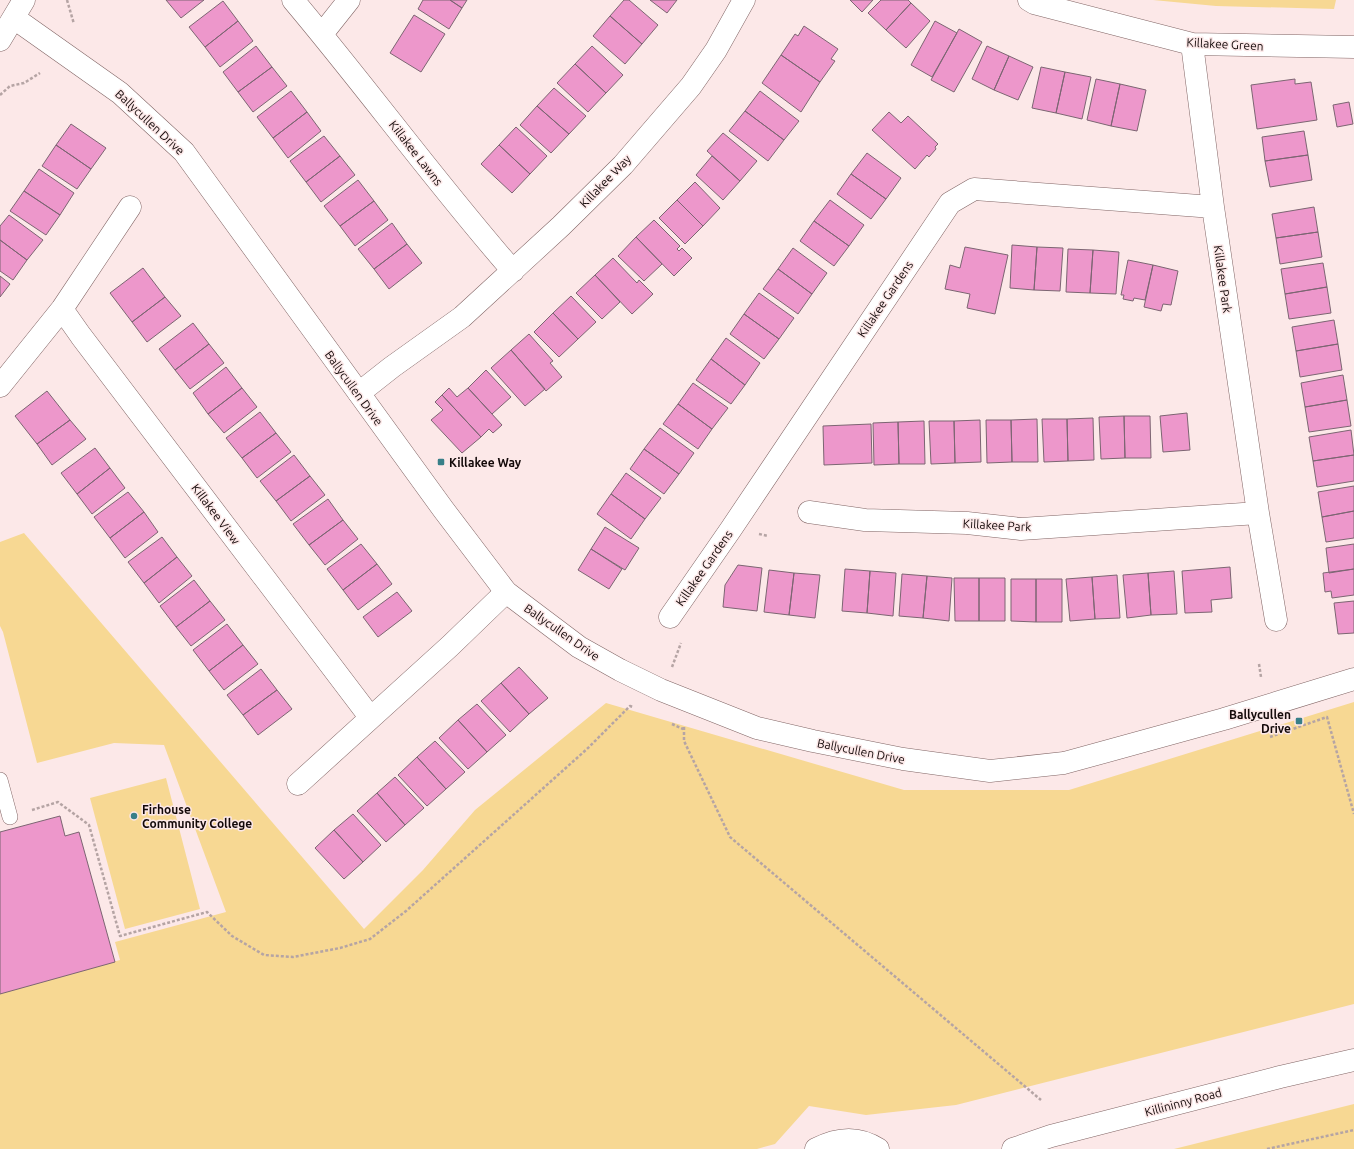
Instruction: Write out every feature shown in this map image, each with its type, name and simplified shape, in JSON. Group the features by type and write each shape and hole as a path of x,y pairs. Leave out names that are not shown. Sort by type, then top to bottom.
{"street":[{"name":"Killakee Lawns","path":"293,0 322,34 479,232 513,271"},
{"path":"322,34 349,0"},
{"name":"Killakee Way","path":"359,393 392,367 462,317 561,226 623,165 686,91 716,50 744,0"},
{"name":"Killakee Green","path":"1029,0 1034,3 1192,44 1354,47"},
{"path":"0,40 19,9"},
{"name":"Ballycullen Drive","path":"19,9 120,93 184,152 443,509 506,592 579,647 620,670 661,690 757,728 903,759 990,772 1064,763 1224,719 1354,679"},
{"name":"Killakee Park","path":"1192,44 1213,207 1258,513 1276,620"},
{"name":"Killakee Gardens","path":"670,617 736,523 950,203 974,189 1213,207"},
{"path":"0,386 62,309 130,208"},
{"name":"Killakee View","path":"62,309 370,717"},
{"name":"Killakee Park","path":"809,512 865,520 966,523 1021,529 1258,513"},
{"path":"298,784 370,717 450,646 506,592"},
{"name":"Killininny Road","path":"1013,1149 1066,1132 1280,1077 1354,1060"},
{"path":"816,1149 832,1141 851,1139 869,1143 878,1149"}],"lane":[{"path":"0,780 10,817"}],"path":[{"path":"68,0 74,24"},
{"path":"0,95 10,86 24,83 40,73"},
{"path":"672,667 681,643"},
{"path":"1259,664 1261,677"},
{"path":"693,703 683,729 684,740 730,837 1041,1100"},
{"path":"10,817 58,802 89,825 120,936 207,912 232,936 264,955 293,957 340,948 370,939 406,911 570,765 630,706 637,709"},
{"path":"1270,736 1327,717 1354,814"},
{"path":"670,723 683,729"},
{"path":"1267,1149 1354,1130"}],"shaded area":[{"path":"1153,0 1336,0 1334,9 1216,6"},
{"path":"24,533 364,929 423,870 475,810 606,703 904,790 1069,790 1354,702 1354,1004 956,1105 866,1115 809,1106 775,1144 757,1149 0,1149 0,993 120,960 115,942 226,912 164,745 114,743 37,763 3,632 0,626 0,542"},
{"path":"166,778 200,909 125,929 90,798"},
{"path":"1354,1104 1354,1149 1174,1149"}],"building":[{"path":"166,0 204,0 181,18"},
{"path":"423,0 450,0 462,8 449,29 418,9"},
{"path":"450,0 467,0 462,8"},
{"path":"624,0 629,0 658,25 642,44 610,16"},
{"path":"650,0 677,0 667,13"},
{"path":"850,0 873,0 862,12"},
{"path":"881,0 908,0 911,3 886,30 868,13"},
{"path":"223,1 238,21 205,47 189,27"},
{"path":"911,3 930,21 906,48 886,30"},
{"path":"414,15 445,34 421,72 390,53"},
{"path":"610,16 642,44 625,64 593,36"},
{"path":"238,21 253,41 220,67 205,47"},
{"path":"935,21 957,33 932,77 911,65"},
{"path":"804,26 838,49 831,59 835,61 820,82 781,55 795,34 798,36"},
{"path":"959,29 982,42 954,92 931,80"},
{"path":"256,46 272,67 238,92 223,72"},
{"path":"592,46 623,75 606,93 575,64"},
{"path":"987,46 1009,56 994,90 972,79"},
{"path":"781,55 820,82 801,112 762,83"},
{"path":"1009,56 1033,67 1018,100 994,90"},
{"path":"575,64 606,93 588,112 557,83"},
{"path":"272,67 287,86 253,112 238,92"},
{"path":"1041,67 1065,72 1056,113 1032,108"},
{"path":"1065,72 1091,77 1082,119 1056,113"},
{"path":"1096,79 1120,84 1111,126 1087,120"},
{"path":"1295,79 1295,84 1311,82 1317,120 1257,129 1251,85"},
{"path":"1120,84 1146,90 1137,131 1111,126"},
{"path":"554,88 586,116 569,134 537,106"},
{"path":"291,91 307,112 273,138 257,117"},
{"path":"760,91 799,121 784,140 745,111"},
{"path":"1349,102 1353,124 1337,127 1333,105"},
{"path":"537,106 569,134 551,153 520,125"},
{"path":"745,111 784,140 768,161 729,131"},
{"path":"307,112 321,131 288,158 273,138"},
{"path":"889,112 901,123 908,116 938,144 935,147 936,149 929,157 927,155 915,169 872,130"},
{"path":"71,124 106,148 91,169 56,145"},
{"path":"516,127 547,156 530,174 499,145"},
{"path":"1304,131 1308,155 1265,161 1262,137"},
{"path":"723,133 757,161 740,181 707,151"},
{"path":"324,136 340,156 306,182 290,161"},
{"path":"56,145 91,169 77,189 42,166"},
{"path":"499,145 530,174 512,193 481,164"},
{"path":"867,153 901,178 886,199 851,174"},
{"path":"1308,155 1312,180 1270,187 1265,161"},
{"path":"340,156 355,175 321,202 306,182"},
{"path":"712,156 740,181 723,200 696,175"},
{"path":"39,169 74,193 60,215 24,191"},
{"path":"851,174 886,199 871,219 837,194"},
{"path":"358,180 374,201 340,226 324,206"},
{"path":"695,182 720,208 703,226 677,200"},
{"path":"24,191 60,215 46,235 10,211"},
{"path":"677,200 703,226 685,244 659,218"},
{"path":"830,200 864,225 849,246 814,221"},
{"path":"374,201 388,220 355,246 340,226"},
{"path":"1314,207 1318,232 1276,238 1272,214"},
{"path":"9,215 43,240 27,260 0,240 0,226"},
{"path":"654,220 680,246 677,249 679,251 682,248 692,258 674,276 636,237"},
{"path":"814,221 849,246 834,266 800,241"},
{"path":"392,223 407,244 374,269 358,249"},
{"path":"1318,232 1322,257 1280,264 1276,238"},
{"path":"636,237 662,264 644,281 618,256"},
{"path":"0,240 27,260 13,280 0,271"},
{"path":"407,244 422,263 389,289 374,269"},
{"path":"1012,245 1037,247 1034,290 1010,288"},
{"path":"965,247 1008,255 995,314 967,308 970,294 945,289 950,265 960,268"},
{"path":"1037,247 1063,248 1060,291 1034,290"},
{"path":"793,248 827,273 812,294 778,269"},
{"path":"1068,249 1093,250 1090,293 1066,292"},
{"path":"1093,250 1119,252 1116,294 1090,293"},
{"path":"613,258 637,283 639,280 653,294 632,314 595,275"},
{"path":"1128,260 1153,265 1145,300 1134,298 1133,301 1123,299 1124,295 1121,295"},
{"path":"1323,263 1327,287 1285,294 1281,269"},
{"path":"1153,265 1178,271 1171,305 1163,304 1161,311 1144,307"},
{"path":"143,268 165,297 132,322 110,293"},
{"path":"778,269 812,294 798,314 763,289"},
{"path":"595,275 620,302 602,319 576,293"},
{"path":"0,276 10,284 0,297"},
{"path":"1327,287 1331,313 1289,319 1285,294"},
{"path":"759,293 794,318 779,339 744,314"},
{"path":"571,296 596,322 578,339 553,313"},
{"path":"165,297 181,316 147,342 132,322"},
{"path":"553,313 578,339 559,357 534,332"},
{"path":"744,314 779,339 764,359 730,334"},
{"path":"1334,320 1338,344 1296,351 1292,327"},
{"path":"193,323 209,344 175,370 159,349"},
{"path":"529,334 553,361 550,363 562,377 546,391 511,350"},
{"path":"726,338 760,363 745,385 711,359"},
{"path":"209,344 224,363 190,389 175,370"},
{"path":"1338,344 1342,370 1300,377 1296,351"},
{"path":"511,350 545,389 525,406 491,368"},
{"path":"711,359 745,385 731,404 696,380"},
{"path":"226,367 242,388 208,414 193,393"},
{"path":"486,370 511,397 492,414 468,388"},
{"path":"1343,375 1347,400 1305,407 1301,383"},
{"path":"693,383 728,408 712,429 678,404"},
{"path":"242,388 257,407 224,433 208,414"},
{"path":"449,388 457,397 468,388 502,425 493,433 489,429 481,437 442,395"},
{"path":"47,391 70,420 37,444 15,416"},
{"path":"442,395 481,437 462,453 431,420 443,410 435,402"},
{"path":"1347,400 1351,426 1309,432 1305,407"},
{"path":"678,404 712,429 698,449 663,424"},
{"path":"260,412 276,433 242,458 226,438"},
{"path":"1187,413 1190,450 1163,452 1160,416"},
{"path":"1124,416 1150,416 1151,458 1125,458"},
{"path":"1124,416 1125,458 1101,459 1099,417"},
{"path":"1093,418 1094,460 1068,461 1067,419"},
{"path":"1037,419 1038,462 1012,462 1011,420"},
{"path":"1042,419 1067,419 1068,461 1044,462"},
{"path":"70,420 86,439 52,465 37,444"},
{"path":"980,420 981,462 955,463 954,421"},
{"path":"986,420 1011,420 1012,462 987,463"},
{"path":"924,421 925,464 899,464 898,422"},
{"path":"929,421 954,421 955,463 931,464"},
{"path":"898,422 899,464 874,465 873,423"},
{"path":"871,424 872,463 824,465 823,426"},
{"path":"660,428 694,453 679,474 644,449"},
{"path":"1351,430 1354,455 1313,461 1309,437"},
{"path":"276,433 291,452 257,478 242,458"},
{"path":"95,448 110,468 77,494 61,473"},
{"path":"644,449 679,474 664,494 630,469"},
{"path":"294,455 310,476 276,501 260,481"},
{"path":"1354,455 1354,481 1317,487 1313,461"},
{"path":"110,468 125,488 92,514 77,494"},
{"path":"626,473 661,498 645,519 611,494"},
{"path":"310,476 325,495 291,521 276,501"},
{"path":"1354,486 1354,511 1322,517 1318,492"},
{"path":"128,492 144,512 110,538 94,517"},
{"path":"611,494 645,519 631,539 597,514"},
{"path":"328,499 343,520 309,545 293,524"},
{"path":"1354,511 1354,538 1326,542 1322,517"},
{"path":"144,512 158,532 125,558 110,538"},
{"path":"343,520 358,539 325,565 309,545"},
{"path":"605,527 639,548 625,570 591,549"},
{"path":"162,537 177,557 144,583 128,562"},
{"path":"361,544 377,564 343,590 327,569"},
{"path":"1354,544 1354,569 1329,573 1326,548"},
{"path":"591,549 622,569 609,589 578,570"},
{"path":"177,557 192,576 159,603 144,583"},
{"path":"377,564 392,584 358,610 343,590"},
{"path":"738,565 762,568 757,611 723,607 725,585"},
{"path":"1230,567 1232,598 1211,600 1212,612 1185,613 1182,571"},
{"path":"845,569 870,571 867,613 842,611"},
{"path":"1354,569 1354,595 1332,598 1331,591 1325,592 1323,573"},
{"path":"769,570 794,573 789,615 764,612"},
{"path":"870,571 896,573 893,616 867,613"},
{"path":"1174,571 1177,614 1151,615 1148,573"},
{"path":"794,573 820,575 815,618 789,615"},
{"path":"1148,573 1151,615 1127,618 1123,575"},
{"path":"902,574 927,576 923,618 899,616"},
{"path":"1117,575 1120,618 1095,619 1092,577"},
{"path":"927,576 952,578 949,621 923,618"},
{"path":"1092,577 1095,619 1070,621 1066,579"},
{"path":"954,578 979,578 979,621 955,621"},
{"path":"979,578 1005,578 1005,621 979,621"},
{"path":"1011,579 1036,579 1036,622 1011,621"},
{"path":"1036,579 1062,579 1062,622 1036,622"},
{"path":"194,580 210,601 176,627 160,606"},
{"path":"397,592 412,611 378,637 363,617"},
{"path":"210,601 225,620 191,646 176,627"},
{"path":"1354,601 1354,633 1338,634 1334,603"},
{"path":"227,624 243,645 209,671 193,650"},
{"path":"243,645 258,664 224,690 209,671"},
{"path":"519,667 548,698 529,714 501,683"},
{"path":"261,669 277,690 243,715 227,695"},
{"path":"501,683 529,714 510,732 481,701"},
{"path":"277,690 292,709 258,735 243,715"},
{"path":"477,704 506,735 487,752 458,720"},
{"path":"458,720 487,752 468,769 439,738"},
{"path":"435,741 465,772 446,789 417,757"},
{"path":"417,757 446,789 427,806 398,775"},
{"path":"395,777 424,808 405,825 377,793"},
{"path":"377,793 405,825 386,842 357,811"},
{"path":"353,814 381,845 363,862 334,830"},
{"path":"60,816 65,836 79,832 115,962 0,994 0,832"},
{"path":"334,830 363,862 344,879 315,848"}],"place":[{"name":"Killakee Way","path":"441,462"},
{"name":"Ballycullen Drive","path":"1299,721"},
{"name":"Firhouse Community College","path":"134,816"}]}
